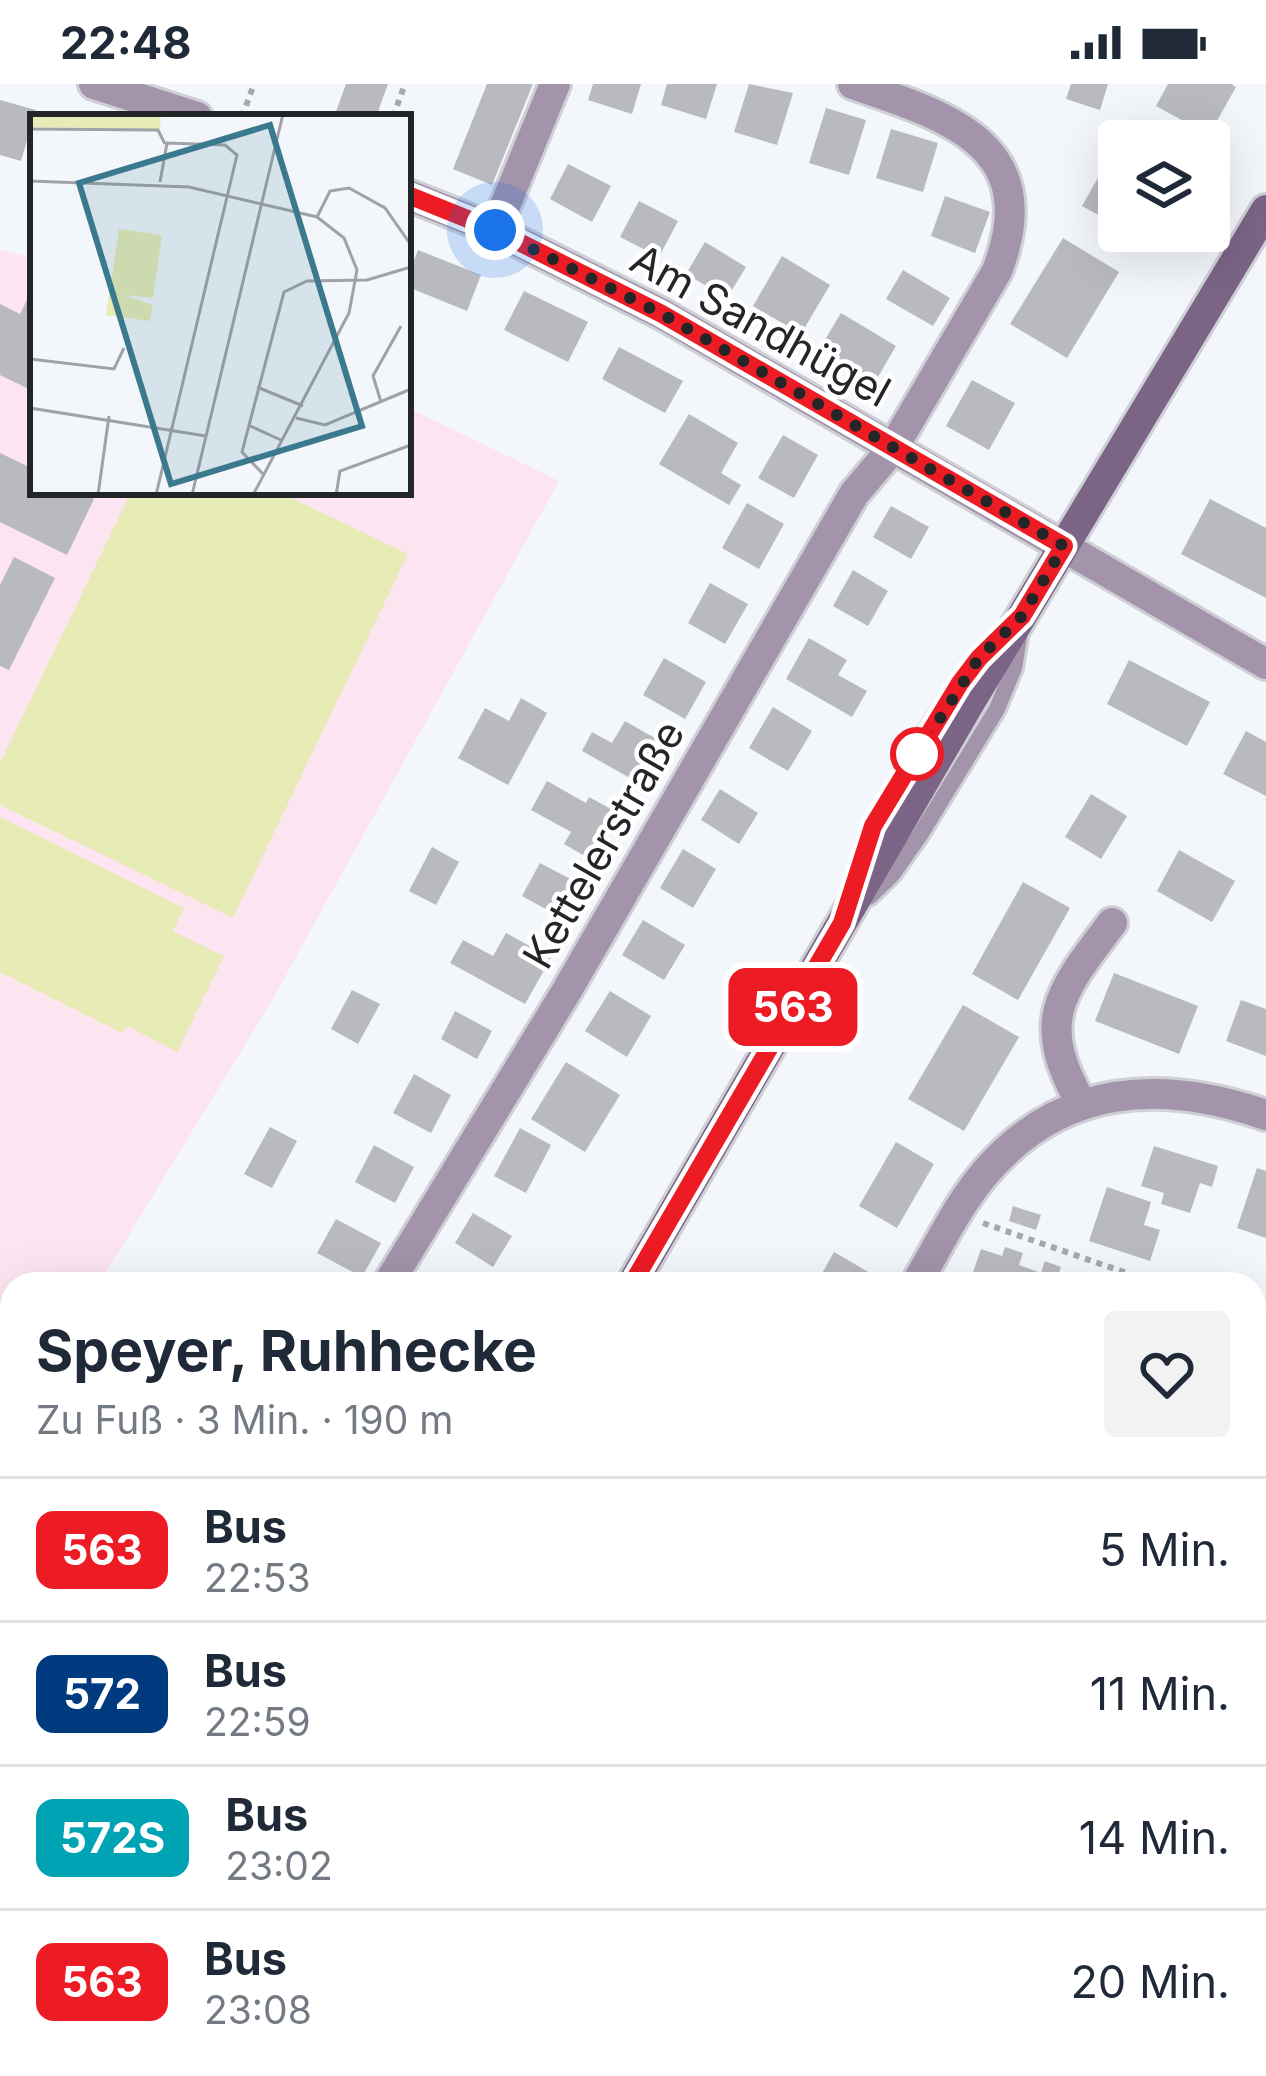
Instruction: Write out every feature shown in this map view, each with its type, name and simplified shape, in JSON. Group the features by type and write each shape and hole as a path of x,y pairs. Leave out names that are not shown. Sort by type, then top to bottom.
{"main road":[{"path":"639,1272 1022,616 1266,210"}],"street":[{"path":"94,84 188,114"},
{"path":"495,230 556,84"},
{"name":"Kettelerstraße","path":"395,1272 566,992 854,494 893,448 997,272 1008,243 1011,205 1002,173 983,145 954,121 853,84"},
{"name":"Am Sandhügel","path":"411,196 495,230 662,314 1266,664"},
{"path":"1081,1103 1064,1074 1055,1042 1057,1011 1073,974 1112,923"},
{"path":"923,1272 985,1173 1041,1123 1081,1103 1160,1092 1203,1096 1266,1115"}],"path":[{"path":"243,114 254,84"},
{"path":"394,114 405,84"},
{"path":"959,1210 986,1225 1123,1272"}],"shaded area":[{"path":"0,249 30,257 30,495 411,495 411,409 559,481 271,1002 106,1272 0,1272"}],"green space":[{"path":"130,495 285,495 408,554 233,918 0,805 0,763"},
{"path":"0,817 184,908 173,931 224,956 177,1052 127,1026 122,1033 0,972"}],"building":[{"path":"346,84 388,84 377,114 335,114"},
{"path":"487,84 533,84 492,185 453,169"},
{"path":"593,84 641,84 632,114 588,100"},
{"path":"667,84 717,84 706,119 661,105"},
{"path":"749,84 793,93 777,145 734,132"},
{"path":"1071,84 1108,84 1100,110 1066,99"},
{"path":"1168,84 1236,87 1217,120 1182,120 1156,106"},
{"path":"0,100 36,110 30,114 21,161 0,155"},
{"path":"826,108 866,120 849,175 809,163"},
{"path":"891,129 938,143 923,192 876,178"},
{"path":"568,164 611,186 592,222 550,199"},
{"path":"1098,178 1098,215 1082,206"},
{"path":"945,196 990,212 975,253 931,236"},
{"path":"639,201 678,221 659,257 620,237"},
{"path":"1063,238 1119,272 1067,358 1010,324"},
{"path":"705,242 746,267 727,298 686,274"},
{"path":"418,250 481,275 467,311 411,288 411,268"},
{"path":"782,256 830,285 801,334 753,306"},
{"path":"903,270 950,298 933,326 886,299"},
{"path":"524,291 588,322 568,362 504,330"},
{"path":"30,294 30,390 0,375 0,304 20,314"},
{"path":"841,313 896,346 875,382 820,348"},
{"path":"619,347 683,381 665,413 602,379"},
{"path":"972,380 1015,403 989,450 946,426"},
{"path":"689,414 738,443 721,473 741,485 729,505 659,464"},
{"path":"783,435 818,455 794,498 758,478"},
{"path":"0,453 30,468 30,495 94,499 67,555 0,522"},
{"path":"1210,499 1266,528 1266,598 1181,554"},
{"path":"747,503 784,524 759,569 722,548"},
{"path":"891,506 929,527 911,559 873,537"},
{"path":"14,557 55,578 9,670 0,666 0,585"},
{"path":"853,570 888,591 868,626 833,606"},
{"path":"710,583 748,604 725,644 688,623"},
{"path":"809,638 847,660 838,675 867,691 852,717 786,679"},
{"path":"664,658 706,682 685,719 643,695"},
{"path":"1129,660 1210,702 1187,746 1107,704"},
{"path":"521,698 547,713 508,785 458,758 485,708 509,721"},
{"path":"773,707 812,731 788,771 749,748"},
{"path":"625,721 660,741 637,782 582,751 592,732 612,743"},
{"path":"1246,731 1266,742 1266,796 1223,774"},
{"path":"547,781 586,803 589,797 620,814 593,861 564,844 571,832 531,810"},
{"path":"720,789 758,813 739,844 701,820"},
{"path":"1091,794 1127,816 1101,859 1065,837"},
{"path":"432,847 459,862 436,905 409,891"},
{"path":"683,849 716,869 693,908 660,888"},
{"path":"1179,850 1235,881 1212,922 1157,891"},
{"path":"540,863 580,884 562,918 522,896"},
{"path":"1023,882 1070,908 1018,1000 972,974"},
{"path":"643,920 685,945 664,980 622,955"},
{"path":"506,933 551,958 525,1004 450,963 463,940 493,956"},
{"path":"1114,973 1198,1006 1179,1054 1095,1021"},
{"path":"352,990 380,1004 358,1044 331,1029"},
{"path":"610,991 651,1016 627,1057 585,1031"},
{"path":"1241,1000 1266,1009 1266,1056 1226,1041"},
{"path":"963,1005 1019,1037 964,1131 908,1099"},
{"path":"455,1011 492,1031 477,1059 441,1039"},
{"path":"566,1062 620,1095 585,1152 531,1119"},
{"path":"414,1074 451,1095 431,1133 393,1113"},
{"path":"270,1127 297,1141 272,1188 244,1174"},
{"path":"520,1128 551,1145 526,1193 494,1176"},
{"path":"896,1142 934,1164 897,1228 859,1206"},
{"path":"374,1145 414,1167 395,1203 355,1182"},
{"path":"1154,1146 1218,1166 1212,1187 1200,1183 1190,1213 1161,1204 1164,1193 1141,1186"},
{"path":"1257,1168 1266,1171 1266,1238 1237,1228"},
{"path":"1107,1187 1151,1202 1144,1225 1160,1230 1150,1261 1089,1241"},
{"path":"1013,1206 1041,1215 1036,1230 1009,1221"},
{"path":"473,1213 512,1236 493,1267 455,1243"},
{"path":"336,1219 381,1243 365,1272 353,1272 317,1253"},
{"path":"1005,1247 1023,1253 1019,1265 1038,1272 973,1272 981,1249 1002,1256"},
{"path":"834,1252 868,1272 823,1272"},
{"path":"1045,1261 1061,1267 1059,1272 1041,1272"}],"bus line":[{"name":"563","path":"411,196 495,230 662,314 1064,546 1022,616 960,683 873,826 842,923 639,1272"}],"route":[{"path":"495,230 662,314 1064,546 1022,616 979,658 917,754"}]}
